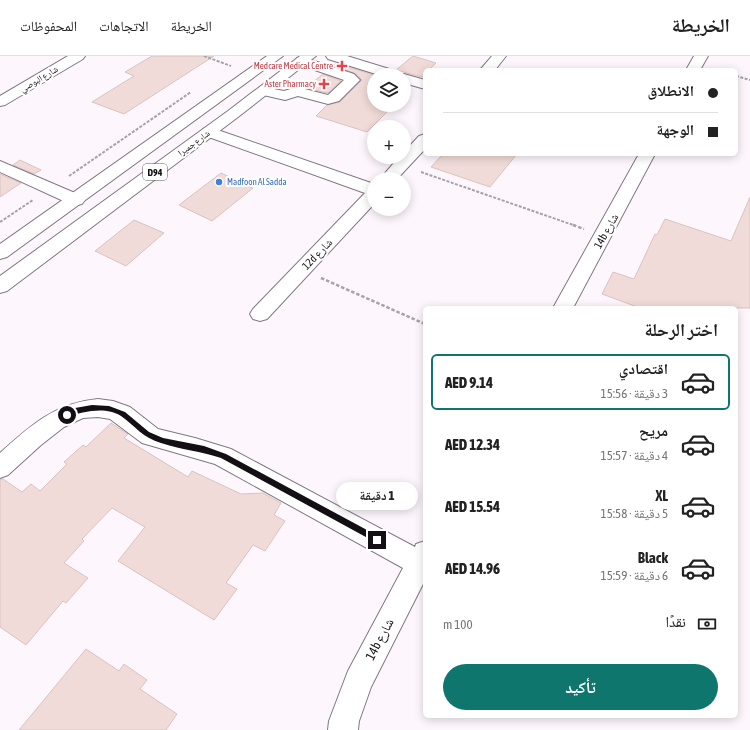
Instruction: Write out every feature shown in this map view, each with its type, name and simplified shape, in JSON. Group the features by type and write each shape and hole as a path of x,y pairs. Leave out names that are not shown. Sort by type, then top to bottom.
{"street":[{"name":"شارع البوصي","path":"0,102 78,56"},
{"name":"شارع جميرا","path":"0,253 276,56"},
{"path":"333,56 372,68"},
{"path":"489,68 499,56"},
{"path":"695,68 701,56"},
{"name":"شارع جميرا","path":"0,286 209,132 305,59"},
{"path":"264,91 285,96 297,91 328,100 334,98 353,80 305,59"},
{"path":"411,80 423,84"},
{"path":"209,132 367,188"},
{"path":"394,172 423,141"},
{"name":"14b شارع","path":"564,306 646,156"},
{"path":"0,166 76,200"},
{"name":"12d شارع","path":"260,314 367,201"},
{"path":"0,468 44,428 59,418 75,411 92,408 109,409 122,414 147,434 162,441 190,446 223,456 422,558"},
{"name":"14b شارع","path":"343,730 344,721 358,680 422,558"}],"path":[{"path":"204,56 252,74"},
{"path":"229,66 233,62"},
{"path":"738,77 750,80"},
{"path":"0,222 197,88"},
{"path":"401,165 603,236"},
{"path":"303,269 423,323"}],"building":[{"path":"152,56 214,56 124,114 92,102 134,76 125,72"},
{"path":"413,56 436,63 431,68 423,68 422,77 411,74 411,68 398,68"},
{"path":"336,63 367,73 367,112 387,112 379,120 367,120 367,132 316,116 327,105 340,102 362,80 354,73 333,66"},
{"name":"Aster Pharmacy","path":"323,74 341,81 328,93 306,88"},
{"path":"441,156 515,156 490,187 431,167"},
{"path":"20,160 41,170 34,174 13,165"},
{"path":"221,173 253,188 212,221 179,205"},
{"path":"0,174 21,183 0,197"},
{"path":"750,197 750,308 738,308 738,306 635,306 602,294 613,272 634,279 655,234 657,235 665,219 731,241"},
{"path":"134,220 164,233 126,266 95,251"},
{"path":"111,423 128,434 124,438 188,477 192,471 241,494 263,493 281,503 274,515 285,521 265,551 253,545 226,583 237,589 214,620 118,561 145,527 112,508 82,539 84,541 64,563 88,578 66,603 63,601 26,645 0,627 0,479 3,479 22,492 31,484 40,491 67,464 64,462 83,445 86,447"},
{"path":"86,649 119,671 124,664 147,680 140,689 177,714 166,730 19,730"}],"place":[{"name":"Medcare Medical Centre","path":"342,66"},
{"name":"Aster Pharmacy","path":"324,84"},
{"name":"Madfoon Al Sadda","path":"219,182"}],"route":[{"path":"67,415 75,411 92,408 109,409 122,414 147,434 162,441 184,444 223,456 377,540"}]}
